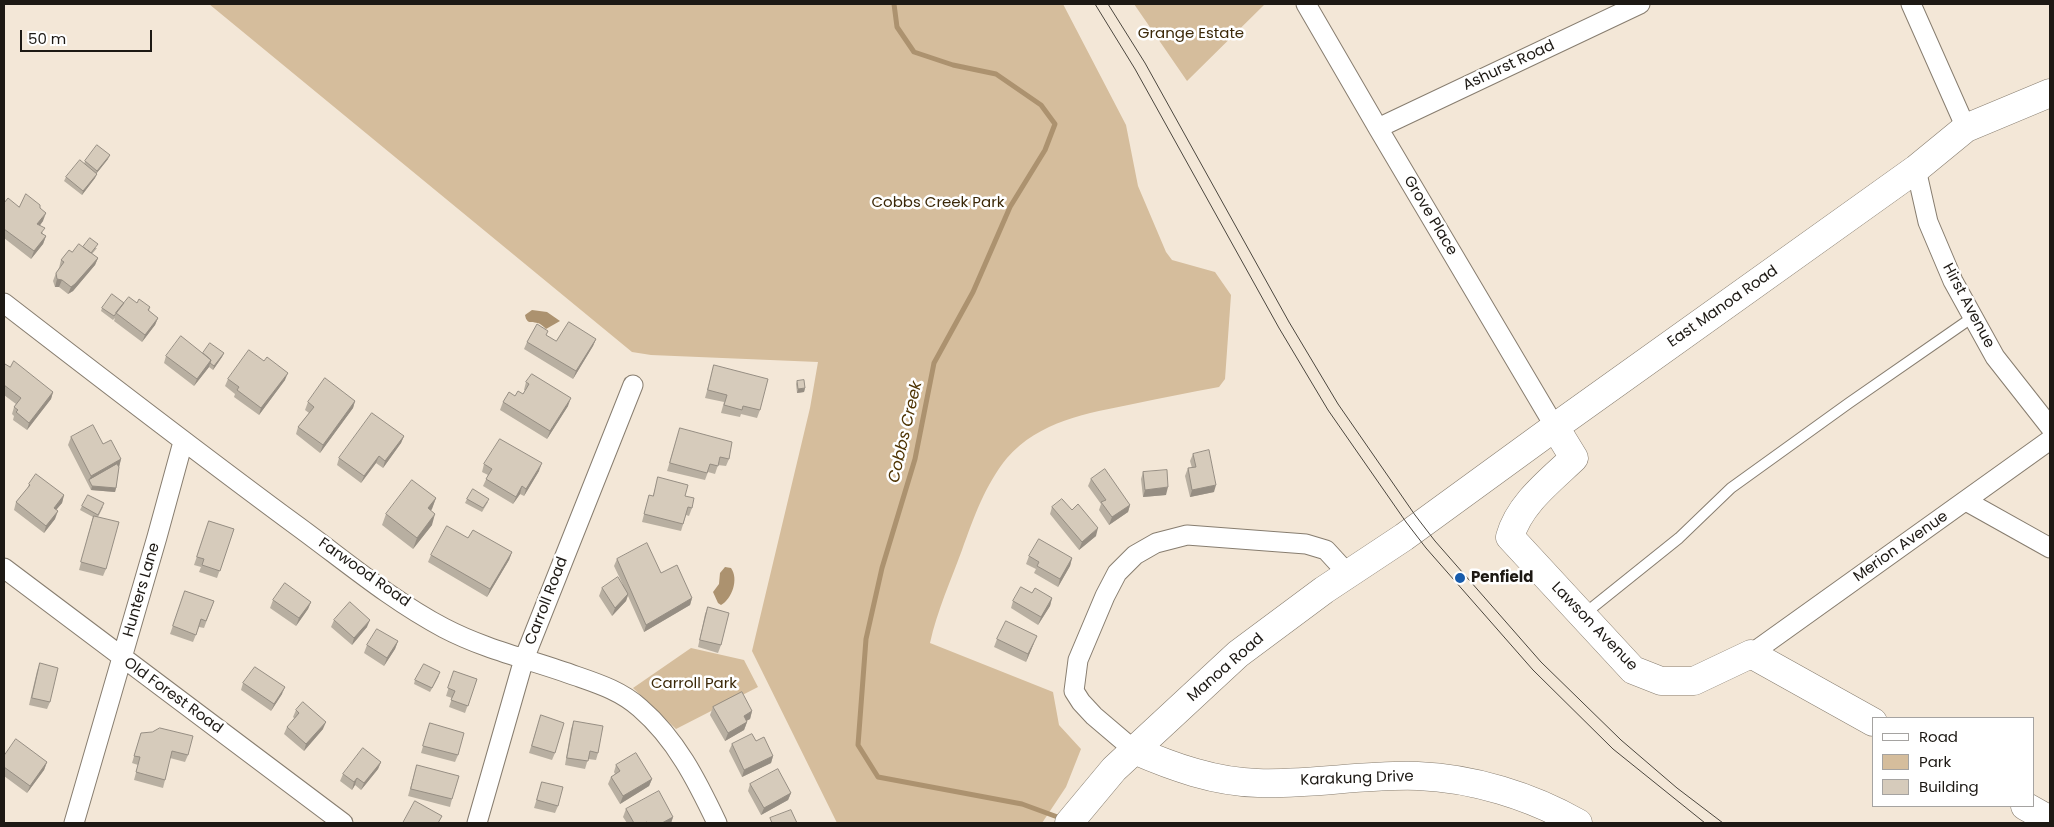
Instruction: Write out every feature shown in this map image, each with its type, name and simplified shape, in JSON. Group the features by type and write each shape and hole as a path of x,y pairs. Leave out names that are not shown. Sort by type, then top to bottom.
{"main road":[{"name":"East Manoa Road","path":"1404,538 1555,427 1916,169 1966,128 2050,93"},
{"name":"Lawson Avenue","path":"1555,427 1574,458 1526,506 1513,525 1510,537 1633,670 1661,682 1694,681 1751,654"},
{"name":"Manoa Road","path":"1075,816 1114,768 1238,654 1348,574 1404,538"},
{"path":"1751,654 1872,721"},
{"name":"Karakung Drive","path":"1134,750 1166,764 1223,779 1259,783 1419,776 1461,782 1500,790 1530,801 1578,823"},
{"path":"2027,807 2050,820"}],"street":[{"name":"Grove Place","path":"1306,4 1555,427"},
{"name":"Ashurst Road","path":"1378,128 1640,4"},
{"path":"1911,4 1966,128"},
{"name":"Hirst Avenue","path":"1916,169 1928,222 1953,281 1995,357 2050,427"},
{"name":"Farwood Road","path":"4,304 183,442 394,597 444,628 490,649 608,687 626,697 641,708 677,748 717,823"},
{"name":"Carroll Road","path":"477,823 524,659 633,385"},
{"name":"Merion Avenue","path":"1751,654 2050,440"},
{"name":"Hunters Lane","path":"74,823 183,442"},
{"path":"1966,501 2050,548"},
{"path":"1134,750 1094,716 1074,691 1078,660 1104,596 1117,573 1135,555 1156,543 1187,535 1306,544 1326,550 1348,574"},
{"name":"Old Forest Road","path":"4,568 122,659 343,823"}],"lane":[{"path":"1582,616 1679,538 1731,488 1973,317"}],"green space":[{"name":"Cobbs Creek Park","path":"209,4 1063,4 1126,125 1138,186 1166,252 1172,260 1215,272 1231,295 1225,379 1219,387 1082,415 1049,427 1020,445 999,468 986,490 940,607 930,643 1053,692 1059,725 1081,749 1066,787 1042,823 837,823 752,651 810,408 818,362 651,355 632,352"},
{"name":"Grange Estate","path":"1134,4 1265,4 1187,81"},
{"name":"Carroll Park","path":"691,648 744,660 758,687 676,729 633,688"}],"shaded area":[{"path":"532,310 547,312 560,321 546,329 540,324 527,320 525,315"},
{"path":"725,567 731,568 734,583 731,594 721,605 718,603 713,592 719,584 720,573"}],"building":[{"path":"97,145 110,155 97,171 85,161"},
{"path":"80,160 97,174 83,191 66,177"},
{"path":"26,194 40,205 40,208 46,213 37,224 45,228 41,233 46,236 34,251 4,229 4,203 8,198 19,207"},
{"path":"90,238 98,244 91,253 83,247"},
{"path":"79,244 98,258 71,287 62,280 57,279 56,273 64,262 61,260 69,250 72,252"},
{"path":"112,294 124,303 114,316 102,308"},
{"path":"129,297 137,303 139,299 150,307 148,310 158,318 145,335 116,313"},
{"path":"569,322 596,339 576,371 527,342 537,324 548,331 546,335 556,341"},
{"path":"181,336 211,360 197,379 166,356"},
{"path":"210,343 224,353 214,366 210,363 211,360 203,353"},
{"path":"249,350 264,361 267,357 288,373 261,408 237,390 239,387 228,379"},
{"path":"14,361 53,392 29,423 16,412 18,410 14,407 21,398 4,385 4,366 5,364 10,367"},
{"path":"714,365 768,379 760,410 743,406 742,410 724,405 727,395 708,390"},
{"path":"532,374 571,398 550,431 503,402 509,392 515,396 518,391 523,394 529,384 526,382"},
{"path":"325,378 355,401 323,445 298,427 314,407 308,402"},
{"path":"804,380 805,388 798,389 797,381"},
{"path":"372,413 404,436 385,461 379,456 364,476 339,458"},
{"path":"93,425 103,444 111,440 121,459 91,476 71,437"},
{"path":"680,428 732,442 729,459 720,457 718,466 710,464 707,473 670,463"},
{"path":"500,439 542,463 526,489 522,486 516,497 486,479 492,469 484,464"},
{"path":"1209,450 1216,485 1192,490 1188,468 1196,467 1193,454"},
{"path":"117,464 119,467 116,488 92,486 89,480"},
{"path":"1105,469 1130,505 1112,517 1101,502 1106,500 1091,479"},
{"path":"1167,470 1168,487 1145,490 1143,472"},
{"path":"36,474 64,495 54,508 58,511 46,526 16,502 30,485"},
{"path":"658,477 688,485 685,496 694,498 692,508 688,507 683,524 644,514 649,495 653,496"},
{"path":"412,480 436,498 428,508 435,514 417,538 386,514"},
{"path":"473,489 489,499 483,508 467,499"},
{"path":"88,495 104,503 98,515 82,506"},
{"path":"1062,499 1072,510 1078,504 1098,528 1082,542 1052,507"},
{"path":"94,516 119,522 106,569 81,562"},
{"path":"209,521 234,529 220,571 202,565 204,559 197,557"},
{"path":"447,526 468,538 473,530 512,552 490,589 431,555"},
{"path":"1039,539 1072,558 1060,579 1037,566 1039,562 1029,556"},
{"path":"647,543 661,573 677,565 692,598 646,625 617,559"},
{"path":"618,577 628,594 615,608 602,588"},
{"path":"285,583 311,602 299,618 273,600"},
{"path":"1021,587 1032,593 1035,588 1052,598 1041,617 1013,601"},
{"path":"185,591 214,601 206,621 201,619 196,635 173,626"},
{"path":"350,602 370,620 354,638 334,620"},
{"path":"708,607 729,613 721,645 700,640"},
{"path":"1006,621 1037,636 1028,654 997,639"},
{"path":"377,629 398,641 387,658 367,645"},
{"path":"40,663 58,668 50,702 32,698"},
{"path":"424,664 440,672 432,688 415,680"},
{"path":"255,667 285,687 274,704 243,683"},
{"path":"454,671 477,679 468,706 451,700 455,691 448,688"},
{"path":"742,692 752,711 744,716 747,722 728,733 713,707"},
{"path":"303,702 326,722 306,744 287,727 299,713 296,710"},
{"path":"541,715 564,723 555,753 532,746"},
{"path":"574,721 603,726 598,753 590,751 588,761 567,758"},
{"path":"430,723 464,733 458,755 423,746"},
{"path":"160,728 193,736 188,755 172,751 165,780 136,772 140,757 134,756 141,733 152,732"},
{"path":"752,734 756,741 764,737 773,756 744,770 732,744"},
{"path":"16,739 47,762 30,786 4,767 4,756"},
{"path":"363,748 381,762 364,783 357,778 354,782 343,774"},
{"path":"636,753 652,779 623,796 611,777 620,771 616,765"},
{"path":"417,765 459,776 452,799 411,789"},
{"path":"778,769 791,793 764,808 750,784"},
{"path":"542,782 563,787 558,806 537,800"},
{"path":"659,791 673,817 662,823 634,823 626,809"},
{"path":"415,801 442,816 438,823 403,823"},
{"path":"791,810 797,823 772,823 770,818"}],"waterway":[{"name":"Cobbs Creek","path":"894,4 897,27 914,52 953,65 996,74 1041,105 1055,124 1045,150 1010,207 973,292 934,363 915,459 882,568 866,639 858,745 878,777 1022,804 1063,819"}],"tram line":[{"path":"1095,4 1135,69 1279,328 1328,410 1406,522 1426,548 1533,670 1613,749 1705,823"},
{"path":"1108,4 1145,63 1289,322 1338,404 1415,515 1435,541 1541,662 1621,740 1677,788 1723,823"}],"place":[{"name":"Penfield","path":"1460,578"}]}
